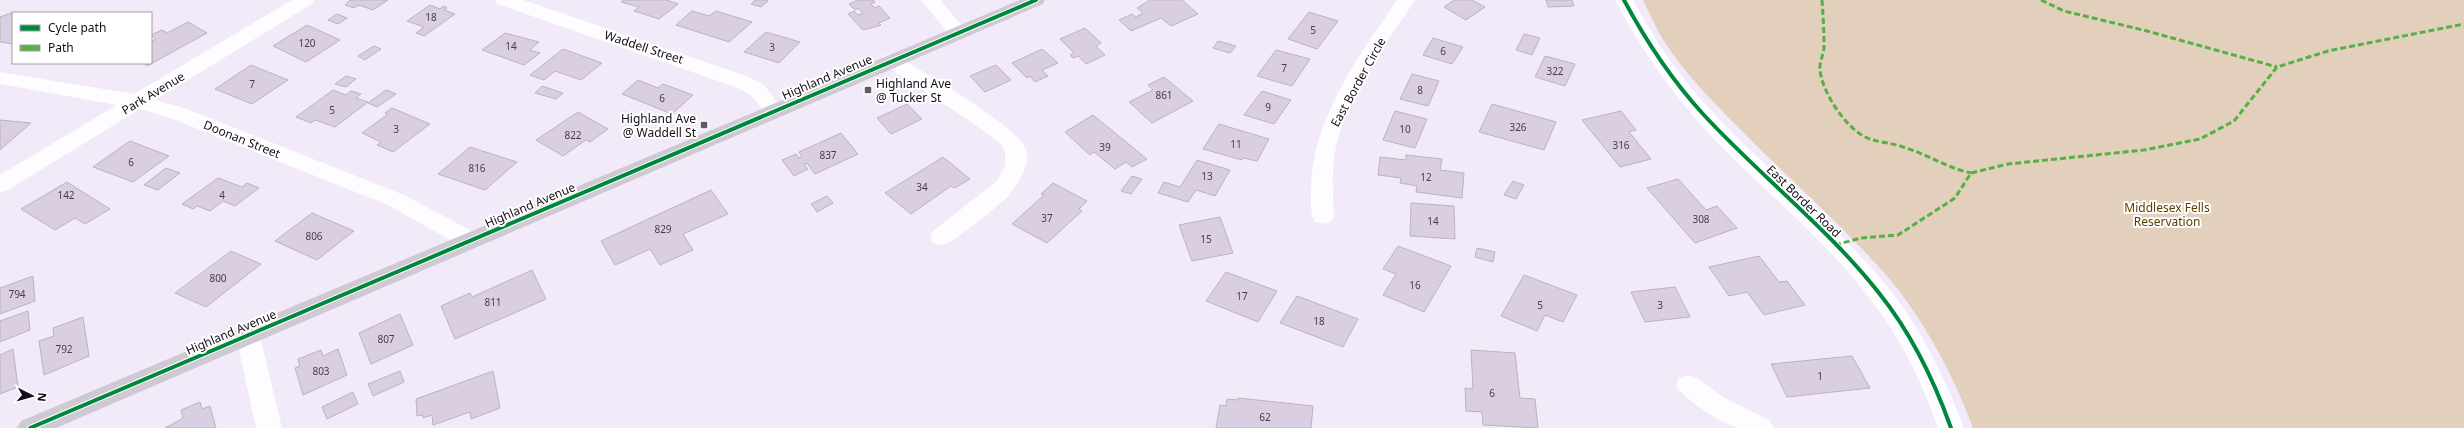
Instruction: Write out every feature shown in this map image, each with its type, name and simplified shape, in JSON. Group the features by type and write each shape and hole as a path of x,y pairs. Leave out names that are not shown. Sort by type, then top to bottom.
{"main road":[{"name":"Highland Avenue","path":"30,428 471,241 890,60 1036,0"}],"street":[{"name":"Park Avenue","path":"0,185 305,0"},
{"name":"Waddell Street","path":"504,0 736,80 757,90 774,111"},
{"path":"930,0 958,32"},
{"name":"East Border Circle","path":"1323,216 1324,156 1330,132 1342,106 1406,0"},
{"name":"East Border Road","path":"1624,0 1644,37 1660,60 1702,113 1739,153 1850,259 1888,304 1924,364 1943,404 1951,428"},
{"path":"890,60 974,114 1008,139 1016,151 1016,166 1004,187 941,237"},
{"name":"Doonan Street","path":"0,78 139,102 227,132 396,200 471,241"},
{"path":"248,336 269,428"},
{"path":"1688,385 1714,404 1761,428"}],"green space":[{"name":"Middlesex Fells Reservation","path":"1643,0 2464,0 2464,428 1973,428 1955,385 1934,343 1894,284 1845,232 1720,109 1699,86 1670,51 1654,24"}],"building":[{"path":"350,0 388,0 373,10 359,5 354,8 345,5"},
{"path":"624,0 667,0 678,4 659,19 634,11 639,7 621,2"},
{"path":"755,0 768,1 761,7 751,4"},
{"path":"858,0 873,0 875,2 871,4 875,8 879,6 890,18 879,23 881,25 863,30 848,14 854,11 858,15 863,13 858,8 855,10 849,4"},
{"path":"1150,0 1182,0 1198,14 1171,26 1161,18 1131,31 1119,20 1132,14 1136,17 1143,13 1137,8"},
{"path":"1454,0 1472,0 1485,7 1466,20 1444,7"},
{"path":"1546,0 1572,0 1574,6 1548,7"},
{"path":"430,5 440,9 443,6 447,8 444,10 455,14 424,36 416,33 424,27 407,21"},
{"path":"692,11 709,16 716,11 752,22 729,42 676,25"},
{"path":"1309,12 1338,21 1317,49 1288,39"},
{"path":"12,13 12,44 0,42 0,17"},
{"path":"337,14 347,18 338,24 328,20"},
{"path":"188,22 207,33 152,63 152,41 156,39 152,35 162,30 167,33"},
{"path":"307,25 340,40 306,62 273,46"},
{"path":"1085,28 1101,43 1096,46 1105,55 1086,64 1078,56 1073,58 1070,55 1074,53 1060,39"},
{"path":"766,32 800,42 779,63 744,52"},
{"path":"505,33 539,42 530,50 540,53 524,65 482,50"},
{"path":"1524,34 1540,38 1532,55 1516,50"},
{"path":"1433,38 1463,47 1452,64 1423,55"},
{"path":"1218,41 1236,46 1230,53 1213,48"},
{"path":"374,46 381,49 365,60 358,56"},
{"path":"563,49 602,63 581,80 555,71 544,80 530,75"},
{"path":"1042,49 1058,63 1042,70 1048,76 1035,82 1030,76 1027,78 1012,63"},
{"path":"1276,50 1310,59 1292,86 1257,76"},
{"path":"1545,56 1575,64 1565,86 1535,77"},
{"path":"251,65 288,80 252,104 215,89"},
{"path":"996,65 1011,80 985,92 970,76"},
{"path":"1412,74 1439,81 1428,106 1400,99"},
{"path":"346,76 356,79 346,87 335,84"},
{"path":"1164,77 1193,101 1152,123 1129,102 1153,90 1148,85"},
{"path":"638,80 658,88 663,84 693,95 672,114 622,94"},
{"path":"542,86 563,93 556,99 535,93"},
{"path":"333,90 346,95 351,91 361,94 356,98 368,102 335,127 315,120 311,123 296,117"},
{"path":"386,90 396,94 377,107 368,103"},
{"path":"1262,91 1291,100 1274,124 1244,115"},
{"path":"907,104 922,119 891,134 877,118"},
{"path":"1492,104 1556,122 1544,150 1479,132"},
{"path":"392,108 430,124 393,152 377,145 381,142 362,133 388,114 385,113"},
{"path":"1395,111 1427,119 1415,148 1383,140"},
{"path":"1621,111 1636,130 1629,132 1651,159 1620,167 1582,120"},
{"path":"578,112 608,129 590,142 586,140 563,156 536,140"},
{"path":"1093,115 1147,159 1132,167 1126,162 1115,169 1094,152 1090,155 1065,132"},
{"path":"0,120 31,123 0,150"},
{"path":"1219,124 1269,139 1257,161 1243,158 1242,160 1203,149"},
{"path":"841,133 858,154 815,174 807,163 804,164 808,169 794,176 782,160 796,154 799,158 802,157 799,152"},
{"path":"130,141 169,156 133,182 93,167"},
{"path":"470,147 517,162 485,190 438,174"},
{"path":"1406,155 1442,159 1440,170 1464,173 1462,198 1416,192 1417,186 1400,183 1401,178 1378,175 1380,157 1406,160"},
{"path":"943,157 970,179 955,188 951,186 911,214 885,193"},
{"path":"1197,160 1230,170 1215,196 1196,190 1188,202 1158,193 1164,182 1180,187"},
{"path":"166,168 180,173 158,190 144,185"},
{"path":"1132,176 1142,179 1131,194 1121,191"},
{"path":"218,178 242,187 247,183 259,188 235,206 223,201 210,211 197,206 193,209 182,204"},
{"path":"1678,179 1706,210 1717,206 1737,228 1695,243 1647,188"},
{"path":"1513,181 1524,185 1516,199 1504,195"},
{"path":"67,182 110,209 85,224 75,218 55,230 21,209"},
{"path":"1053,183 1087,201 1079,209 1082,211 1047,243 1012,224 1044,195 1041,194"},
{"path":"711,190 728,214 683,234 693,250 660,265 650,249 615,265 601,241"},
{"path":"827,196 833,203 817,212 811,204"},
{"path":"1411,203 1454,206 1455,239 1410,236"},
{"path":"312,213 354,231 317,260 275,241"},
{"path":"1220,217 1233,253 1192,261 1179,225"},
{"path":"1398,246 1451,266 1424,312 1383,295 1396,274 1383,269"},
{"path":"1477,248 1495,252 1493,262 1475,257"},
{"path":"231,251 261,264 206,307 175,293"},
{"path":"1759,256 1779,282 1787,281 1805,305 1764,315 1747,292 1729,296 1709,267"},
{"path":"532,270 546,299 455,339 441,306 470,293 472,297"},
{"path":"1226,272 1277,291 1258,322 1206,301"},
{"path":"1524,275 1577,295 1563,322 1545,315 1537,331 1501,316"},
{"path":"33,276 35,301 0,314 0,288"},
{"path":"1675,287 1690,317 1645,322 1631,292"},
{"path":"1297,296 1358,319 1343,347 1280,323"},
{"path":"28,311 30,330 0,342 0,321"},
{"path":"400,314 413,345 371,364 359,333"},
{"path":"83,317 89,356 44,375 39,341 54,336 53,328"},
{"path":"13,349 18,387 0,394 0,355"},
{"path":"338,349 347,375 303,395 295,368 300,366 298,359 321,350 323,356"},
{"path":"1471,350 1515,353 1520,398 1535,399 1538,428 1483,425 1482,412 1466,411 1465,388 1473,389"},
{"path":"1852,356 1870,388 1787,397 1771,364"},
{"path":"400,371 404,382 373,396 368,384"},
{"path":"493,371 500,408 471,419 470,412 433,425 432,415 423,418 423,415 417,416 416,399"},
{"path":"353,392 358,404 327,419 322,407"},
{"path":"1238,398 1313,406 1311,428 1216,428 1220,405 1226,406 1227,399 1238,400"},
{"path":"200,402 202,409 210,406 216,428 165,428 183,418 181,410"}],"marked path":[{"path":"1822,0 1824,47 1820,69 1824,85 1836,108 1854,129 1870,139 1890,142 1924,154 1956,170 1971,173"},
{"path":"2041,0 2064,11 2147,31 2277,67"},
{"path":"1835,245 1861,238 1898,235 1955,198 1971,173 2008,164 2144,150 2200,139 2234,121 2277,67 2328,51 2464,24"}],"cycle path":[{"path":"30,428 1036,0"},
{"path":"1624,0 1646,41 1673,78 1702,113 1734,147 1834,243 1865,276 1892,310 1916,348 1944,408 1951,428"}],"place":[{"name":"Highland Ave @ Tucker St","path":"868,90"},
{"name":"Highland Ave @ Waddell St","path":"704,125"}]}
